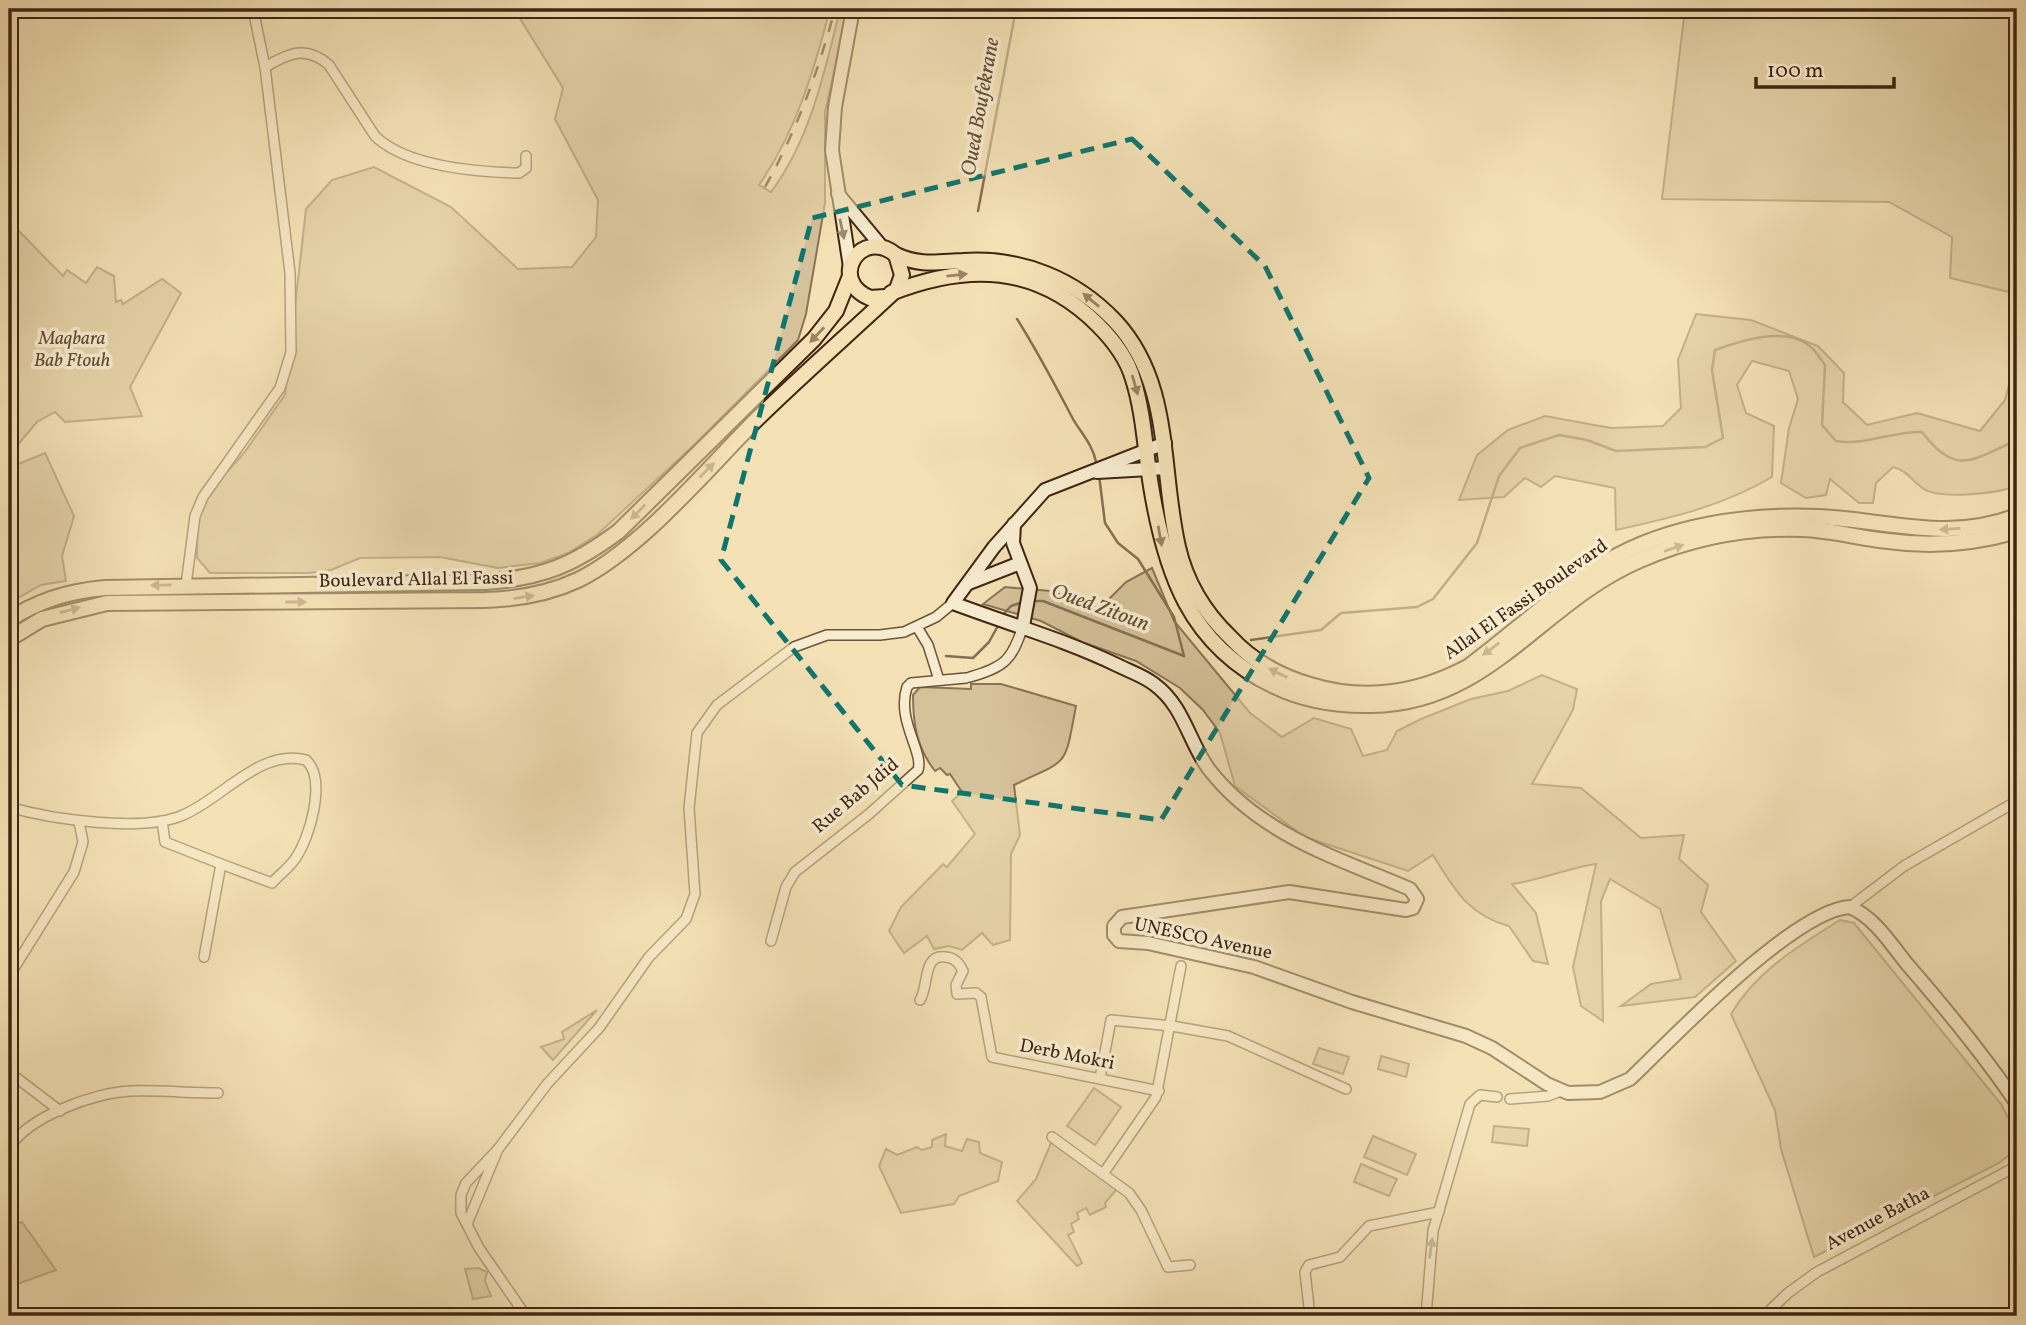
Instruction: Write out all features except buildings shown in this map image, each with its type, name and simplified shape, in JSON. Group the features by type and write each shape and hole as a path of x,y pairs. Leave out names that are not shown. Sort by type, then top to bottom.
{"main road":[{"path":"853,9 835,107 832,150 850,272 863,295 888,295 902,275 896,255"},
{"path":"836,191 882,247 896,255 921,264 963,261 1010,263 1045,272 1080,291 1115,322 1142,360 1153,388 1165,443 1178,547 1189,580 1202,605 1246,654 1284,676 1326,690 1357,694 1425,693"},
{"path":"850,272 862,250 882,247"},
{"name":"Boulevard Allal El Fassi","path":"9,620 36,604 79,590 186,585 485,582 523,579 562,567 619,531 814,339 836,311 850,272"},
{"name":"Boulevard Allal El Fassi","path":"9,639 42,619 65,610 107,603 485,600 530,596 564,586 594,570 630,544 888,295 922,281 964,274 1007,275 1039,284 1056,292 1089,316 1124,358 1139,400 1164,554 1183,599 1202,628 1228,656 1273,685 1324,703 1380,705 1477,676 1555,607 1618,570 1665,551 1714,536 1769,529 1804,529 1891,542 1928,544 1976,540 2017,531"},
{"path":"1016,625 953,603 1014,524 1045,490 1082,473 1165,443"},
{"path":"1082,473 1167,468"},
{"name":"Allal El Fassi Boulevard","path":"1555,607 1610,560 1680,532 1718,523 1779,517 1820,517 1944,530 1981,526 2017,516"},
{"name":"Rue Bab Jdid","path":"1014,524 1013,543 1030,588 1026,613 1016,625"},
{"path":"969,583 1020,562"},
{"name":"UNESCO Avenue","path":"1016,625 1092,653 1154,684 1174,703 1208,767 1231,794 1302,845 1410,889 1416,896 1415,905 1406,910 1317,894 1274,893 1122,918 1114,926 1114,934 1123,942 1182,960 1254,967 1352,1002 1478,1040 1561,1091 1593,1094 1623,1083 1763,954 1828,914 1850,907"},
{"path":"1850,907 1864,914 1892,946 1973,1043 2017,1104"}],"street":[{"path":"186,585 198,507 280,388 291,352 290,273 265,66 253,9"},
{"path":"265,66 293,52 312,53 321,58 375,136 406,155 463,168 519,173 526,168 526,156"},
{"path":"526,1316 503,1286 467,1224 460,1208 466,1185 499,1148 547,1084 599,1028 638,970 680,927 690,911 695,894 690,796 695,737 707,716 807,640 837,634 891,634 917,627 953,603"},
{"name":"Rue Bab Jdid","path":"771,941 786,887 795,872 869,814 918,770 920,761 908,734 904,712 905,692 911,683 968,678 993,671 1010,657 1016,625"},
{"path":"917,627 928,645 939,680"},
{"path":"9,807 79,822 162,821 183,816 256,770 280,759 306,760 316,775 317,791 311,820 295,859 272,883 165,842 162,821"},
{"path":"1850,907 1914,860 2017,802"},
{"path":"9,976 74,872 83,842 79,822"},
{"path":"204,957 221,864"},
{"name":"Derb Mokri","path":"920,1000 932,962 941,957 951,958 963,971 956,985 957,994 976,993 981,997 992,1056 1158,1091"},
{"path":"1103,1174 1158,1091 1182,960"},
{"path":"1100,1078 1111,1020 1172,1026 1228,1036 1346,1089"},
{"path":"9,1072 60,1111"},
{"path":"9,1149 24,1128 60,1111 129,1091 218,1093"},
{"path":"1510,1099 1548,1096 1561,1091"},
{"path":"1426,1316 1431,1247 1472,1100 1483,1094 1497,1097"},
{"path":"1052,1136 1129,1193 1141,1210 1168,1267 1190,1265"},
{"path":"467,1224 499,1148"},
{"name":"Avenue Batha","path":"1765,1316 1788,1293 1817,1272 2017,1166"},
{"path":"466,1185 476,1181 481,1193"},
{"path":"466,1185 470,1198 481,1193"},
{"path":"1310,1316 1305,1268 1340,1257 1369,1226 1439,1212"}],"highlighted area":[{"path":"1132,139 1265,266 1369,478 1161,820 902,785 721,560 812,218"}],"green space":[{"path":"514,9 830,9 794,122 759,185 771,192 785,172 806,128 822,80 840,9 848,9 825,112 825,203 806,314 798,340 695,444 598,534 568,553 540,563 498,568 440,557 360,558 331,570 309,573 210,573 197,558 198,511 207,494 244,453 285,395 306,209 332,180 374,167 451,207 518,269 572,267 596,237 598,200 555,119 563,88"},
{"path":"1685,9 2017,9 2017,294 1950,278 1952,237 1889,202 1662,199"},
{"name":"Maqbara Bab Ftouh","path":"9,221 63,276 67,270 86,283 97,267 114,276 116,302 121,300 123,304 162,279 181,293 130,387 142,416 65,422 55,412 37,422 9,455"},
{"path":"1696,314 1751,320 1818,346 1844,373 1843,402 1867,425 1917,413 1980,431 2005,400 2011,377 2017,372 2017,486 1984,493 1943,494 1924,489 1903,471 1893,467 1876,483 1873,503 1859,503 1830,479 1826,495 1806,498 1781,483 1789,428 1798,399 1789,371 1752,361 1737,385 1746,413 1774,426 1772,477 1735,496 1696,510 1616,530 1615,488 1555,476 1541,487 1525,478 1504,497 1459,500 1477,455 1508,430 1545,416 1611,428 1663,426 1681,408 1678,360"},
{"path":"45,453 74,516 62,556 66,581 41,585 9,603 9,468"},
{"path":"1152,568 1174,621 1250,713 1282,737 1314,718 1351,729 1363,756 1387,750 1397,731 1421,719 1471,699 1508,691 1542,675 1577,689 1573,710 1532,784 1581,788 1641,838 1684,835 1679,859 1708,885 1701,912 1736,961 1695,997 1621,1006 1651,984 1681,979 1660,909 1610,879 1601,901 1603,1021 1581,1006 1573,967 1596,864 1512,884 1536,913 1548,964 1533,961 1509,926 1472,908 1448,879 1433,855 1408,871 1305,837 1235,786 1220,733 1203,710 1180,688 1136,661 1082,642 1041,621 983,604 1005,587 1051,591 1099,609 1126,582"},
{"path":"971,684 1001,684 1076,706 1069,741 1062,759 1055,765 1014,785 1020,835 1011,854 1010,940 993,945 982,933 962,950 949,946 934,949 927,936 904,953 889,931 901,907 943,864 947,867 975,834 952,801 962,792 950,774 947,775 940,768 935,771 924,754 915,726 913,695 920,687 971,689"},
{"path":"1840,920 1854,923 2001,1104 2017,1135 2017,1149 1999,1163 1814,1257 1781,1149 1775,1110 1731,1014 1741,998 1766,972"},
{"path":"597,1010 553,1060 541,1047 564,1039 562,1032"},
{"path":"1319,1048 1349,1057 1343,1074 1313,1064"},
{"path":"1381,1056 1409,1064 1406,1077 1378,1069"},
{"path":"1094,1088 1121,1107 1095,1145 1067,1126"},
{"path":"1494,1126 1529,1129 1527,1146 1492,1142"},
{"path":"946,1134 945,1146 962,1151 967,1139 979,1142 980,1153 1002,1162 998,1181 959,1196 954,1204 901,1213 879,1166 886,1149 897,1155 917,1147 922,1150 932,1147 932,1140"},
{"path":"1373,1136 1416,1154 1407,1175 1364,1157"},
{"path":"1053,1138 1117,1189 1105,1203 1106,1207 1090,1215 1086,1208 1077,1213 1079,1219 1071,1224 1074,1232 1068,1235 1082,1263 1077,1266 1017,1201 1036,1179"},
{"path":"1361,1164 1397,1179 1389,1196 1354,1182"},
{"path":"22,1222 56,1270 9,1287 9,1227"},
{"path":"478,1268 487,1272 485,1281 491,1296 473,1299 465,1269"}],"waterway":[{"name":"Oued Boufekrane","path":"978,211 1016,9"},
{"name":"Oued Boufekrane","path":"1017,319 1090,445 1096,462"},
{"path":"1251,640 1321,630 1341,613 1417,607 1433,599 1477,543 1499,476 1520,448 1559,435 1587,440 1616,451 1705,447 1723,438 1712,370 1715,350 1749,340 1786,336 1807,344 1814,351 1825,365 1822,425 1836,441 1857,442 1922,432 1945,455 1955,460 1965,460 1988,454 2017,440"},
{"name":"Oued Boufekrane","path":"1099,475 1105,523 1118,543 1138,559 1174,617 1184,656"},
{"name":"Oued Zitoun","path":"1033,601 1043,601 1184,656"},
{"name":"Oued Zitoun","path":"1001,617 1011,606 1023,602"},
{"name":"Oued Zitoun","path":"946,656 973,658 989,642 999,624"}],"railway":[{"path":"765,187 806,100 835,9"}]}
